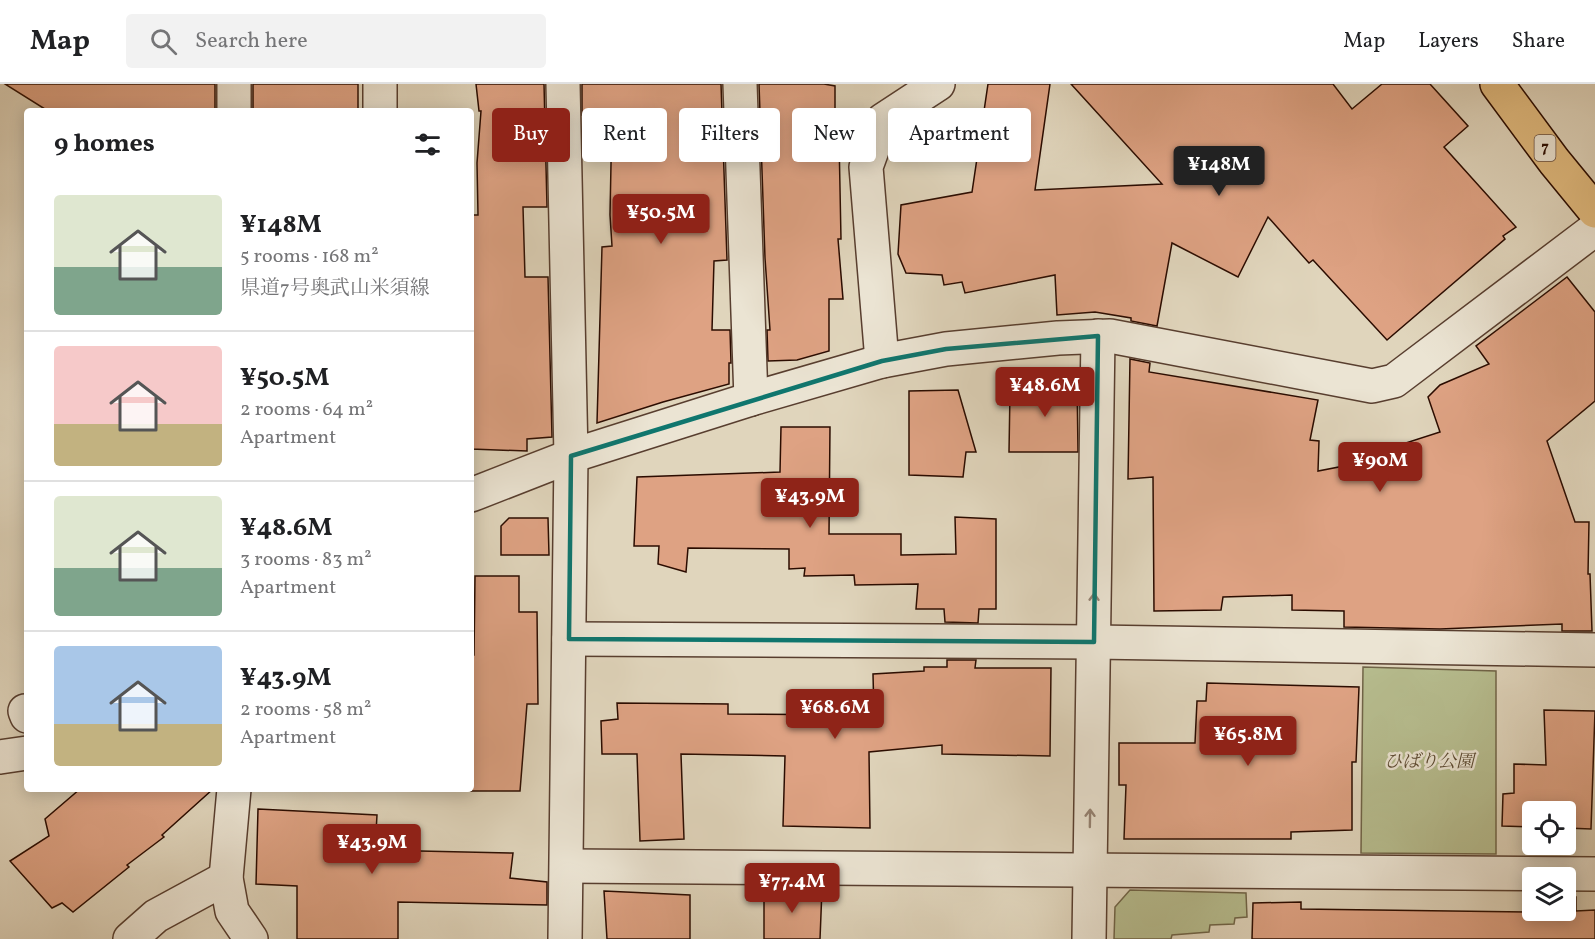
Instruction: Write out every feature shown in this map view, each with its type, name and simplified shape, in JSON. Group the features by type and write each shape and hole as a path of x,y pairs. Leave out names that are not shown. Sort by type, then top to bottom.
{"main road":[{"name":"7","path":"1497,84 1554,161 1595,211"}],"street":[{"path":"234,84 234,108"},
{"path":"380,84 380,108"},
{"path":"563,84 571,456 566,939"},
{"path":"740,84 751,399"},
{"path":"882,361 866,166 883,120 938,84"},
{"path":"474,494 571,456 751,399 882,361 946,349 1098,336 1130,339 1372,386 1394,381 1595,230"},
{"path":"1089,939 1098,336"},
{"path":"569,639 1094,642 1595,650"},
{"path":"0,757 24,753"},
{"path":"234,792 226,878 232,910 251,939"},
{"path":"567,866 1595,874"},
{"path":"130,939 156,916 226,878"}],"highlighted area":[{"path":"1098,336 1094,642 569,639 571,456 882,361 946,349"}],"green space":[{"name":"ひばり公園","path":"1363,667 1496,671 1496,854 1361,853"},
{"path":"1130,890 1246,893 1247,917 1235,918 1234,924 1210,925 1209,932 1172,935 1171,939 1114,939 1115,907"}],"building":[{"path":"5,84 215,84 215,108 43,108"},
{"path":"253,84 358,84 358,108 253,108"},
{"path":"476,84 544,84 545,108 492,108 492,162 546,162 547,207 523,207 525,277 548,277 552,437 527,439 527,451 474,449 474,215 478,215 477,163 481,111 479,111"},
{"path":"582,84 721,84 722,108 679,108 679,162 724,162 727,260 714,261 712,330 730,330 729,384 597,423 602,247 612,246 611,162 667,162 667,108 582,108"},
{"path":"759,84 835,86 835,108 792,108 792,162 839,162 841,239 838,239 843,299 829,299 829,351 797,360 768,361 767,330 770,330 762,162 780,162 780,108 760,108"},
{"path":"988,84 1050,84 1035,190 1162,184 1071,84 1333,84 1352,109 1382,84 1430,84 1468,126 1444,147 1516,227 1387,340 1313,260 1309,263 1268,217 1238,277 1172,243 1157,326 1131,321 1131,318 1095,312 1057,315 1055,275 965,293 962,282 944,285 942,275 906,273 898,254 901,205 972,192 976,162 1031,162 1031,108 984,108"},
{"path":"1567,277 1595,312 1595,401 1547,441 1575,522 1589,522 1588,574 1590,574 1592,631 1562,631 1562,624 1440,629 1344,627 1344,611 1292,610 1292,595 1223,597 1221,610 1154,611 1153,477 1128,479 1130,359 1150,363 1149,372 1318,400 1310,440 1319,441 1318,471 1385,458 1390,448 1440,432 1428,397 1440,385 1489,364 1476,346"},
{"path":"1077,380 1078,452 1009,452 1010,392 1035,391 1035,381"},
{"path":"958,390 976,452 966,452 963,477 909,475 909,391"},
{"path":"781,427 830,427 829,534 901,534 901,555 956,554 955,517 996,519 996,609 979,609 978,623 945,622 944,609 916,609 918,584 855,585 854,575 804,576 805,568 789,569 789,549 688,548 686,572 658,564 659,546 634,546 637,477 780,472"},
{"path":"509,518 548,518 549,555 501,555 501,526"},
{"path":"475,576 519,576 519,612 537,612 538,704 527,704 520,791 474,791"},
{"path":"947,660 976,660 975,668 1051,668 1050,756 942,754 942,745 869,752 870,828 783,826 785,756 681,754 684,839 640,841 637,754 602,754 601,721 618,719 617,703 728,704 728,714 874,715 873,674 924,671 924,667 947,667"},
{"path":"1207,683 1359,687 1356,762 1352,762 1352,830 1291,832 1291,839 1124,839 1126,785 1119,785 1119,743 1195,743 1197,701 1206,701"},
{"path":"1544,710 1595,711 1591,829 1576,828 1576,801 1522,801 1522,827 1502,826 1503,794 1514,793 1514,764 1546,765"},
{"path":"76,792 210,792 162,835 164,837 127,865 129,867 73,912 62,903 52,908 10,861 49,836 45,819"},
{"path":"258,809 377,815 375,850 513,853 510,878 547,882 547,905 398,902 398,939 297,939 297,886 256,884"},
{"path":"764,888 822,889 820,939 764,939"},
{"path":"604,891 690,895 690,939 607,939"},
{"path":"1301,902 1301,909 1522,912 1522,921 1576,921 1576,911 1595,910 1595,939 1252,939 1253,903"}]}
